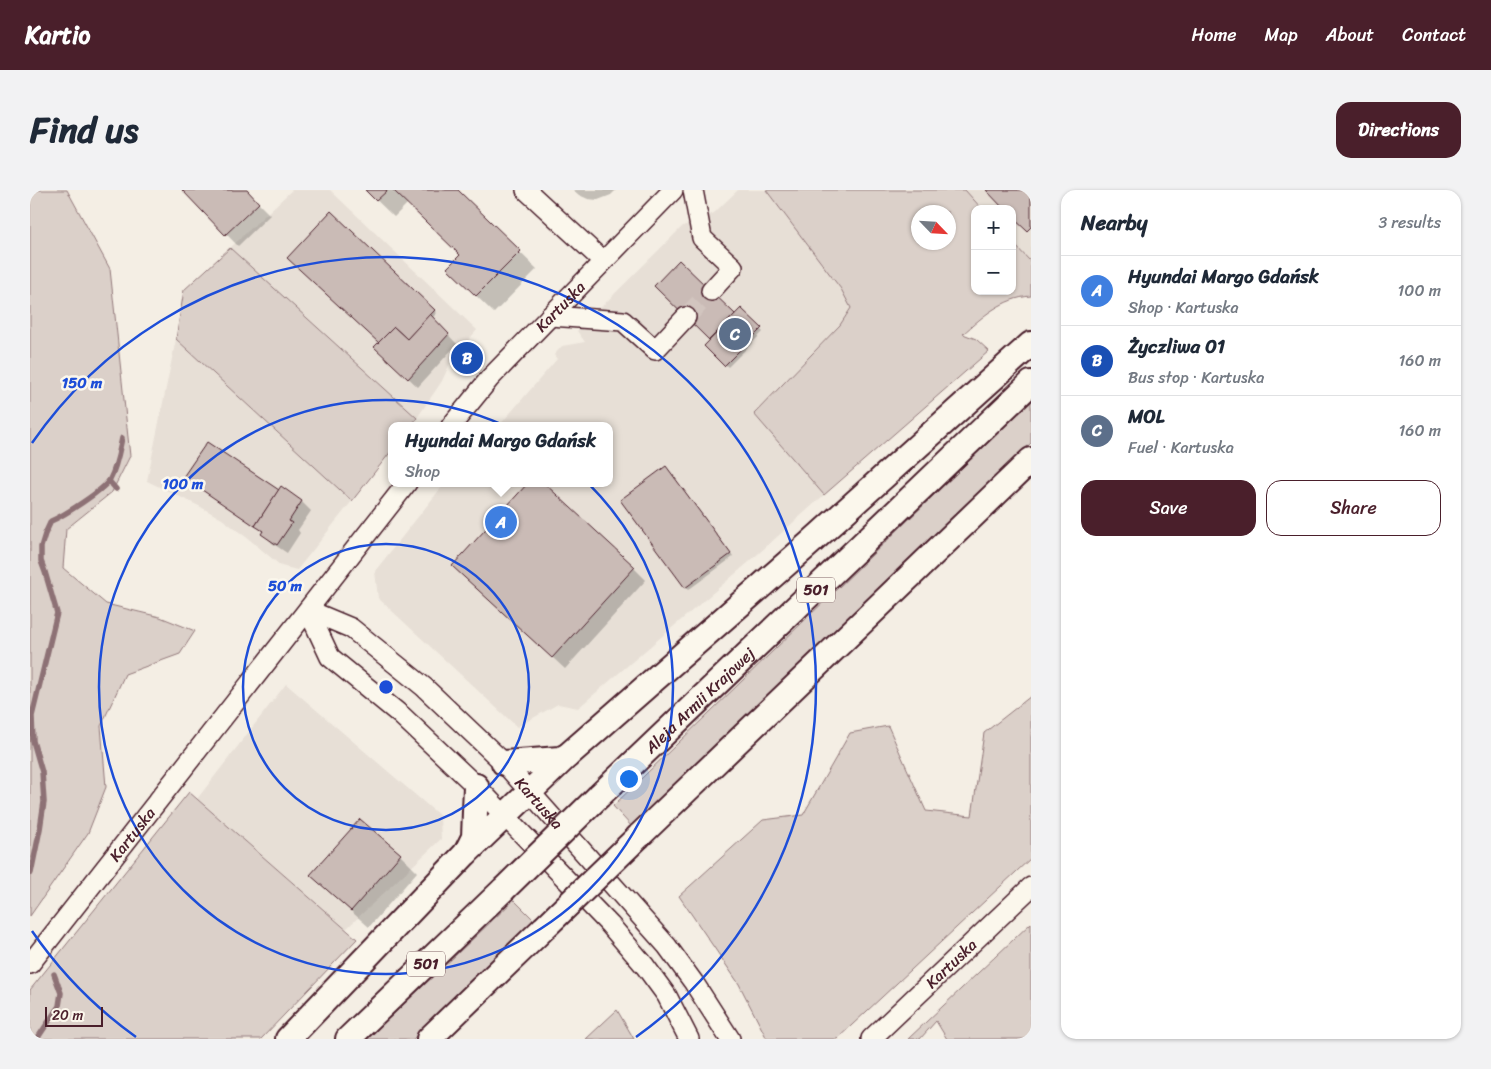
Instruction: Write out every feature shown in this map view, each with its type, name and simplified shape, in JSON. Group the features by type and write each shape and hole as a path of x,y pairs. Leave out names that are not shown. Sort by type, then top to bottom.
{"main road":[{"path":"288,1039 465,854 567,756 1031,344"},
{"name":"Aleja Armii Krajowej","path":"348,1039 1031,383"},
{"path":"429,1039 1031,460"},
{"path":"504,763 560,759 567,756"},
{"path":"465,854 474,836 476,786"}],"street":[{"path":"526,190 603,261"},
{"name":"Kartuska","path":"454,422 490,378 673,190"},
{"path":"693,190 702,238 733,267 711,291"},
{"path":"550,316 623,321 655,350 686,317"},
{"name":"Kartuska","path":"30,964 404,487"},
{"name":"Kartuska","path":"308,610 351,628 424,687 504,763 668,946 730,1039"},
{"name":"Kartuska","path":"308,610 330,657 402,716 476,786 610,925 645,966 667,996 689,1039"},
{"name":"Kartuska","path":"871,1039 1031,887"}],"shaded area":[{"path":"30,190 67,190 110,269 130,456 112,492 66,529 63,568 106,604 160,617 195,631 180,654 125,674 101,726 106,787 88,833 30,916"},
{"path":"292,190 330,190 477,330 452,359 442,381 417,418 230,248"},
{"path":"738,190 766,190 841,289 851,308 840,325 754,414 824,495 749,562 578,708 558,704 517,727 378,598 375,571 442,487 613,487 613,422 502,422 557,359 554,355 562,346 585,342 577,331 683,226 714,213"},
{"path":"766,190 965,190 978,205 971,205 971,295 1016,295 1016,246 1031,262 1031,296 1021,297 1002,304 963,334 976,339 989,351 824,495 754,414 840,325 851,308 841,289"},
{"path":"965,190 1031,190 1031,262 1016,246 1016,205 978,205"},
{"path":"230,248 417,418 414,422 388,422 388,455 352,501 176,339 184,290"},
{"path":"176,339 352,501 297,570 281,566 222,519 147,481"},
{"path":"1031,401 1031,443 632,827 613,806"},
{"path":"286,684 440,816 441,839 346,929 197,799"},
{"path":"1031,696 1031,858 837,1039 767,1039 739,984 679,896 763,820 803,815 850,733 888,726 926,811 972,816 984,733"},
{"path":"189,792 357,939 261,1039 30,1039 30,990"},
{"path":"514,900 536,922 413,1039 367,1039"},
{"path":"1031,923 1031,1039 947,1039 936,1021 920,1039 908,1039"},
{"path":"617,1010 634,1039 586,1039"}],"building":[{"path":"182,190 247,190 259,203 225,235"},
{"path":"365,190 388,190 376,201"},
{"path":"393,190 458,190 521,251 476,296 447,268 460,255"},
{"path":"986,190 1031,190 1031,227 1027,231 1016,221 1016,205 1000,205"},
{"path":"331,211 435,310 407,339 394,327 379,343 287,258"},
{"path":"679,260 735,314 709,340 654,286"},
{"path":"741,308 762,328 724,366 704,346"},
{"path":"430,314 449,334 408,379 374,347 394,327 407,339"},
{"path":"207,442 279,490 255,526 183,477"},
{"path":"666,466 731,554 685,588 620,500"},
{"path":"281,486 302,501 289,521 292,523 277,545 261,534 263,531 255,526"},
{"path":"524,487 548,487 635,567 552,658 452,566"},
{"path":"360,819 401,854 351,911 310,875"}],"waterway":[{"path":"31,873 44,802 42,772 33,741 32,716 57,613 41,561 41,547 51,521 92,496 110,479 116,464 122,438"},
{"path":"109,481 116,489"},
{"path":"37,1039 59,1006 61,993 54,974"}],"tunnel":[{"path":"686,317 711,291"}],"place":[{"name":"MOL","path":"735,334"},
{"name":"Życzliwa 01","path":"467,358"},
{"name":"Hyundai Margo Gdańsk","path":"501,522"}]}
